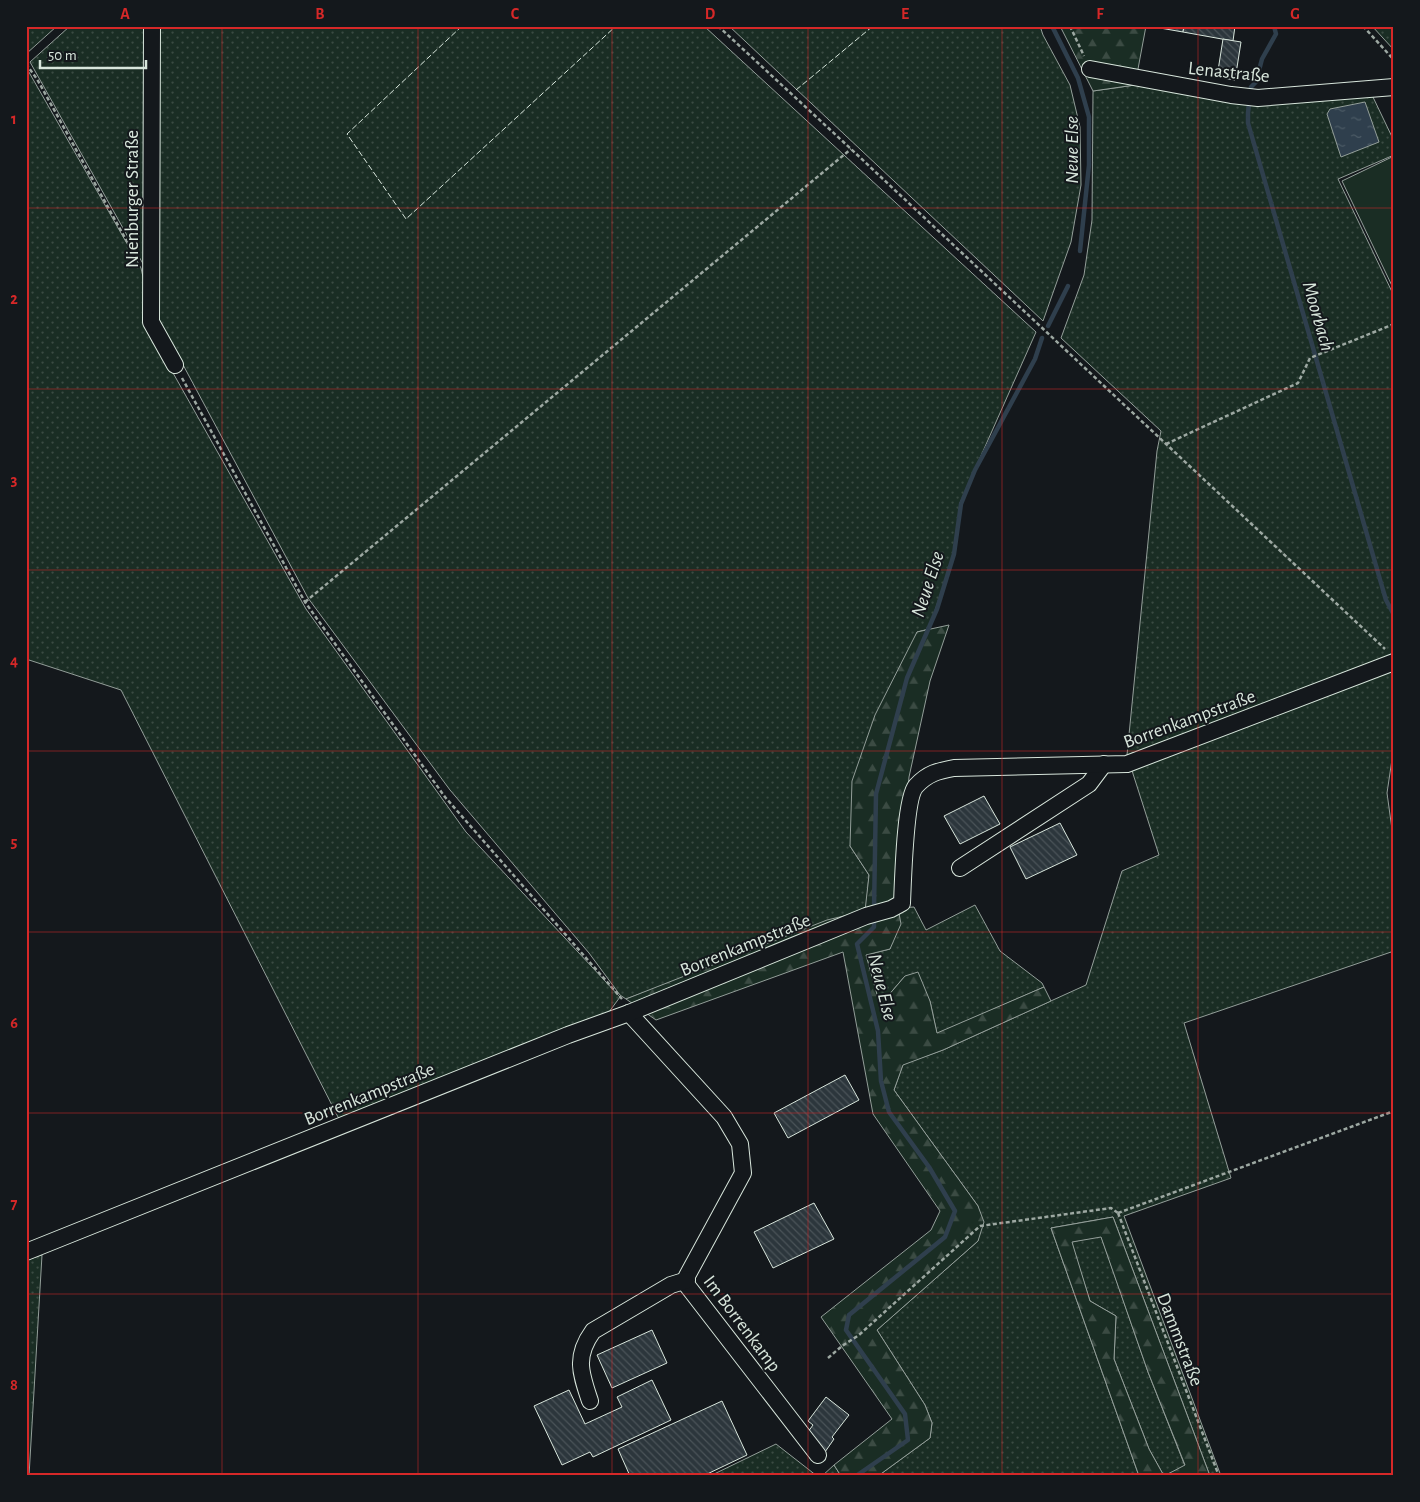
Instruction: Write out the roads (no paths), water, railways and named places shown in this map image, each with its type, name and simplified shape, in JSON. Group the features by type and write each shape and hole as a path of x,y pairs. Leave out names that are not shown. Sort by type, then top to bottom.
{"street":[{"name":"Nienburger Straße","path":"152,26 151,322 175,365"},
{"name":"Lenastraße","path":"1090,69 1230,95 1258,98 1394,87"},
{"name":"Borrenkampstraße","path":"26,1252 568,1035 629,1013 874,914 891,909 902,903 908,812 915,787 933,772 954,768 1127,764 1390,656"},
{"path":"960,868 1088,784 1104,764"},
{"name":"Im Borrenkamp","path":"629,1013 724,1117 740,1144 743,1173 687,1276 686,1284 818,1455"},
{"path":"590,1402 581,1372 581,1360 592,1331 671,1285 687,1280"}],"water":[{"path":"1365,102 1379,142 1341,157 1327,114 1330,109"}],"waterway":[{"name":"Neue Else","path":"1052,26 1078,78 1089,117 1089,165 1080,251"},
{"name":"Moorbach","path":"1274,26 1276,34 1262,59 1256,82 1251,87 1248,123 1386,600 1394,615"},
{"name":"Neue Else","path":"1048,326 1068,286"},
{"name":"Neue Else","path":"874,909 876,794 907,678 937,609 954,554 961,504 975,470 1035,359 1042,338"},
{"name":"Neue Else","path":"856,1476 908,1440 905,1414 846,1330 849,1315 945,1237 955,1211 929,1167 889,1112 881,1081 878,1031 857,944 874,927 874,917"}]}
